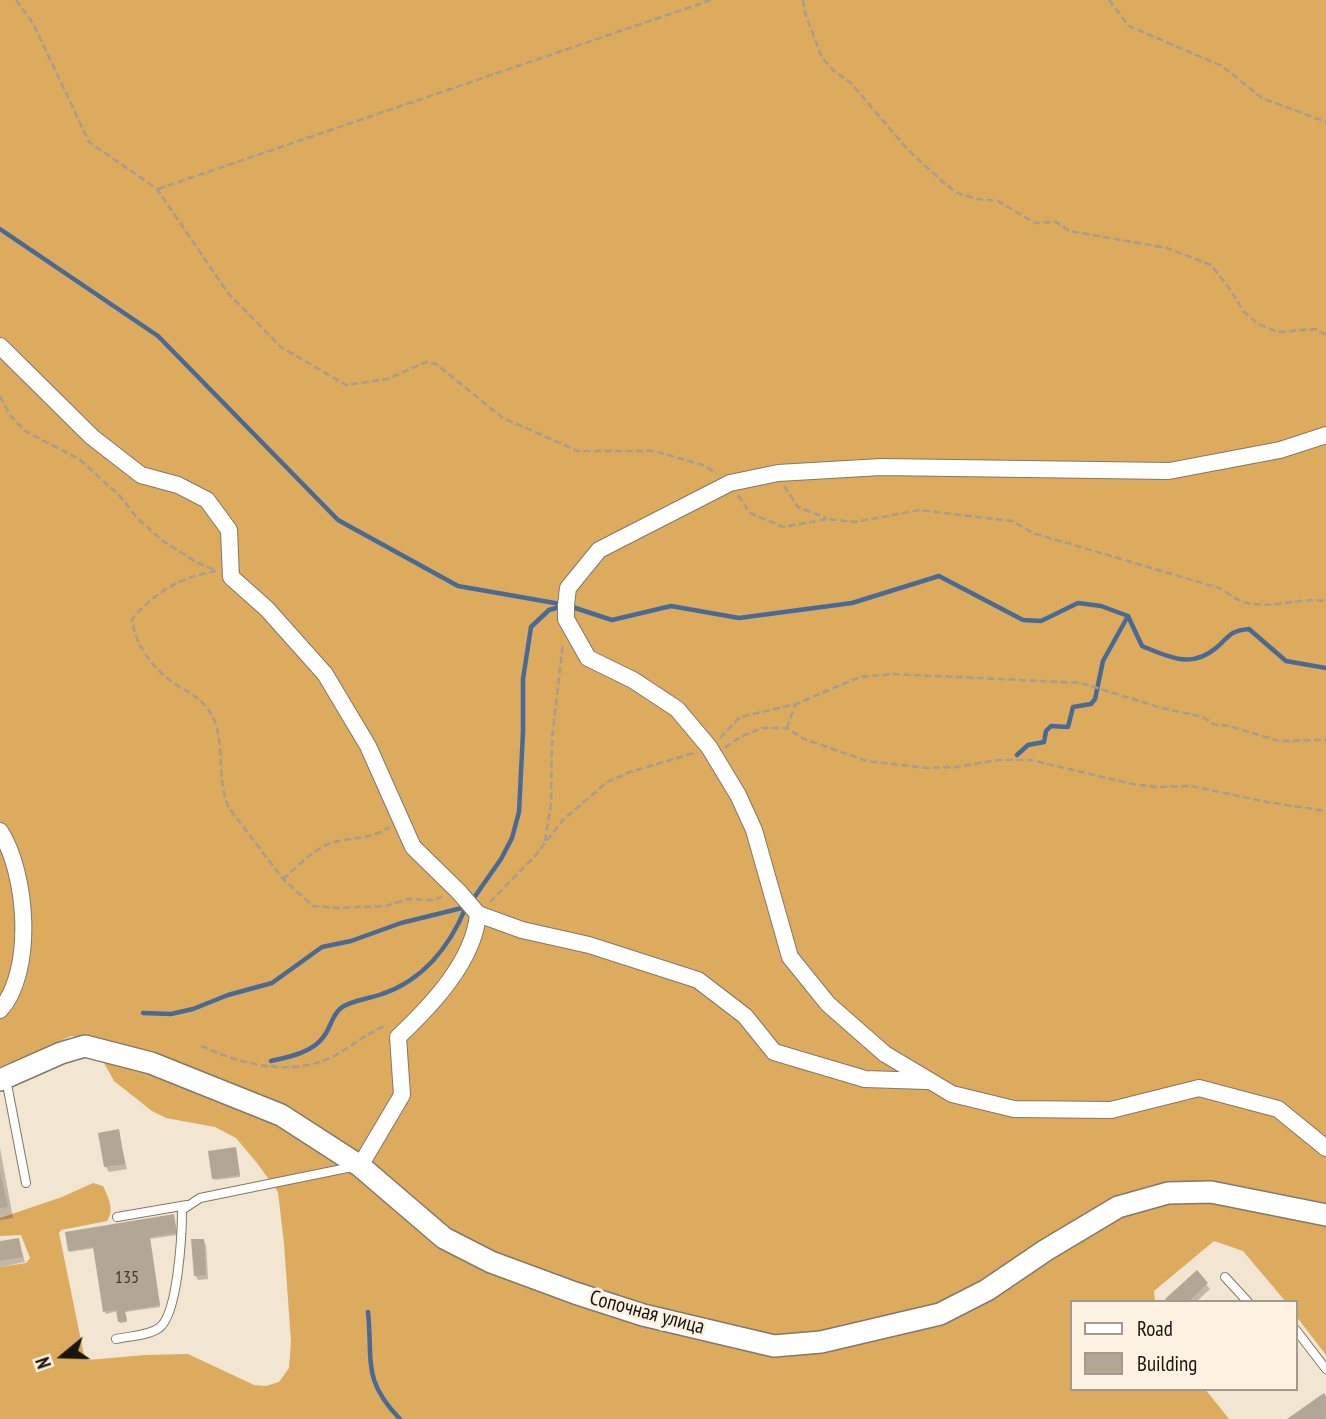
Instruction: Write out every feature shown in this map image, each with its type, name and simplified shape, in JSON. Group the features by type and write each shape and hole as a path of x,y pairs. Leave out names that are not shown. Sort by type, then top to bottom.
{"main road":[{"name":"Сопочная улица","path":"3,1079 61,1053 85,1046 152,1063 281,1115 359,1166 444,1238 491,1262 643,1315 774,1346 821,1342 940,1314 987,1290 1118,1207 1168,1193 1211,1192 1326,1215"}],"street":[{"path":"0,346 92,438 141,475 178,485 206,500 229,530 223,574 267,609 325,674 368,746 413,848 478,914 522,930 589,945 698,980 745,1016 774,1052 865,1079 929,1081"},
{"path":"1326,435 1280,450 1169,471 881,467 778,473 730,483 599,550 568,589 566,619 588,657 633,680 677,709 712,751 738,795 754,830 790,957 828,1004 886,1054 952,1094 1014,1109 1111,1110 1199,1088 1278,1109 1326,1148"},
{"path":"0,831 15,863 23,919 21,965 6,1003 0,1010"},
{"path":"359,1166 401,1096 398,1037 421,1016 446,986 473,939 478,914"}],"lane":[{"path":"3,1079 26,1183"},
{"path":"116,1339 149,1332 165,1323 171,1310 182,1250 182,1210 190,1204 200,1198 359,1166"},
{"path":"117,1217 190,1204"},
{"path":"1225,1277 1246,1300"},
{"path":"1298,1333 1326,1368"}],"path":[{"path":"16,0 33,23 89,142 157,190 228,293 281,347 346,385 388,379 426,362 436,364 503,418 578,452 654,451 703,465 730,483 750,513 783,527 828,519"},
{"path":"157,190 711,0"},
{"path":"803,0 805,13 822,58 851,83 908,150 957,193 998,201 1034,223 1056,222 1069,231 1120,238 1178,252 1211,265 1243,311 1258,324 1278,332 1316,329 1326,335"},
{"path":"1109,0 1129,26 1222,66 1262,98 1326,122"},
{"path":"0,396 10,415 25,431 79,458 121,496 137,518 163,541 196,562 223,574"},
{"path":"778,473 786,491 798,507 828,519 855,522 919,510 1012,521 1032,533 1219,588 1243,601 1272,605 1314,599 1326,601"},
{"path":"223,574 196,574 174,582 145,604 132,619 133,630 141,648 157,670 175,684 192,692 209,710 221,752 225,800 283,879 313,906 338,908 386,906 408,899 431,900 459,892"},
{"path":"544,844 551,804 552,738 566,619"},
{"path":"712,751 740,717 796,704 860,677 892,674 1081,683 1111,693 1132,696 1162,708 1203,717 1213,724 1279,741 1326,740"},
{"path":"787,728 796,704"},
{"path":"478,914 562,821 607,782 630,772 712,751 762,728 787,728 815,744 867,761 936,768 998,760 1031,760 1132,784 1157,787 1191,786 1326,811"},
{"path":"283,879 327,845 378,835 400,819"},
{"path":"201,1046 254,1065 313,1065 336,1055 376,1029 395,1023"}],"shaded area":[{"path":"0,0 1326,0 1326,1355 1298,1319 1298,1300 1284,1300 1243,1251 1214,1241 1154,1291 1155,1300 1070,1300 1070,1391 1207,1391 1229,1419 0,1419 0,1267 26,1263 30,1258 21,1235 0,1236 0,1218 62,1197 93,1183 103,1186 109,1199 111,1208 107,1221 61,1230 59,1233 84,1355 88,1360 188,1354 254,1385 266,1386 279,1382 289,1368 291,1341 278,1192 236,1138 215,1127 166,1118 152,1111 114,1081 104,1063 79,1037 71,1036 0,1067"}],"building":[{"path":"119,1129 125,1164 104,1167 98,1133"},
{"path":"236,1147 240,1175 212,1179 208,1151"},
{"path":"0,1171 8,1207 0,1208"},
{"path":"174,1214 177,1233 150,1237 160,1305 125,1311 127,1321 118,1322 116,1310 103,1312 93,1247 68,1251 65,1232"},
{"path":"19,1238 23,1257 0,1261 0,1241"},
{"path":"191,1239 204,1239 206,1275 194,1276"},
{"path":"1197,1270 1208,1283 1190,1300 1165,1299"},
{"path":"1324,1393 1326,1419 1287,1419"}],"waterway":[{"path":"0,229 158,336 338,520 458,586 566,605 612,620 671,606 739,618 852,603 939,576 1023,620 1041,621 1078,603 1101,606 1128,616 1142,646 1171,657 1198,658 1216,648 1233,633 1249,629 1286,661 1326,668"},
{"path":"471,902 501,859 512,838 519,812 523,679 531,627 549,610 563,606"},
{"path":"1017,755 1028,745 1044,742 1046,731 1051,726 1068,727 1073,707 1091,704 1095,699 1103,661 1128,616"},
{"path":"143,1013 171,1014 193,1009 228,995 272,983 322,947 466,907"},
{"path":"271,1061 300,1053 320,1042 338,1011 345,1005 397,988 422,971 452,935 466,907"},
{"path":"368,1312 374,1381 400,1419"}]}
